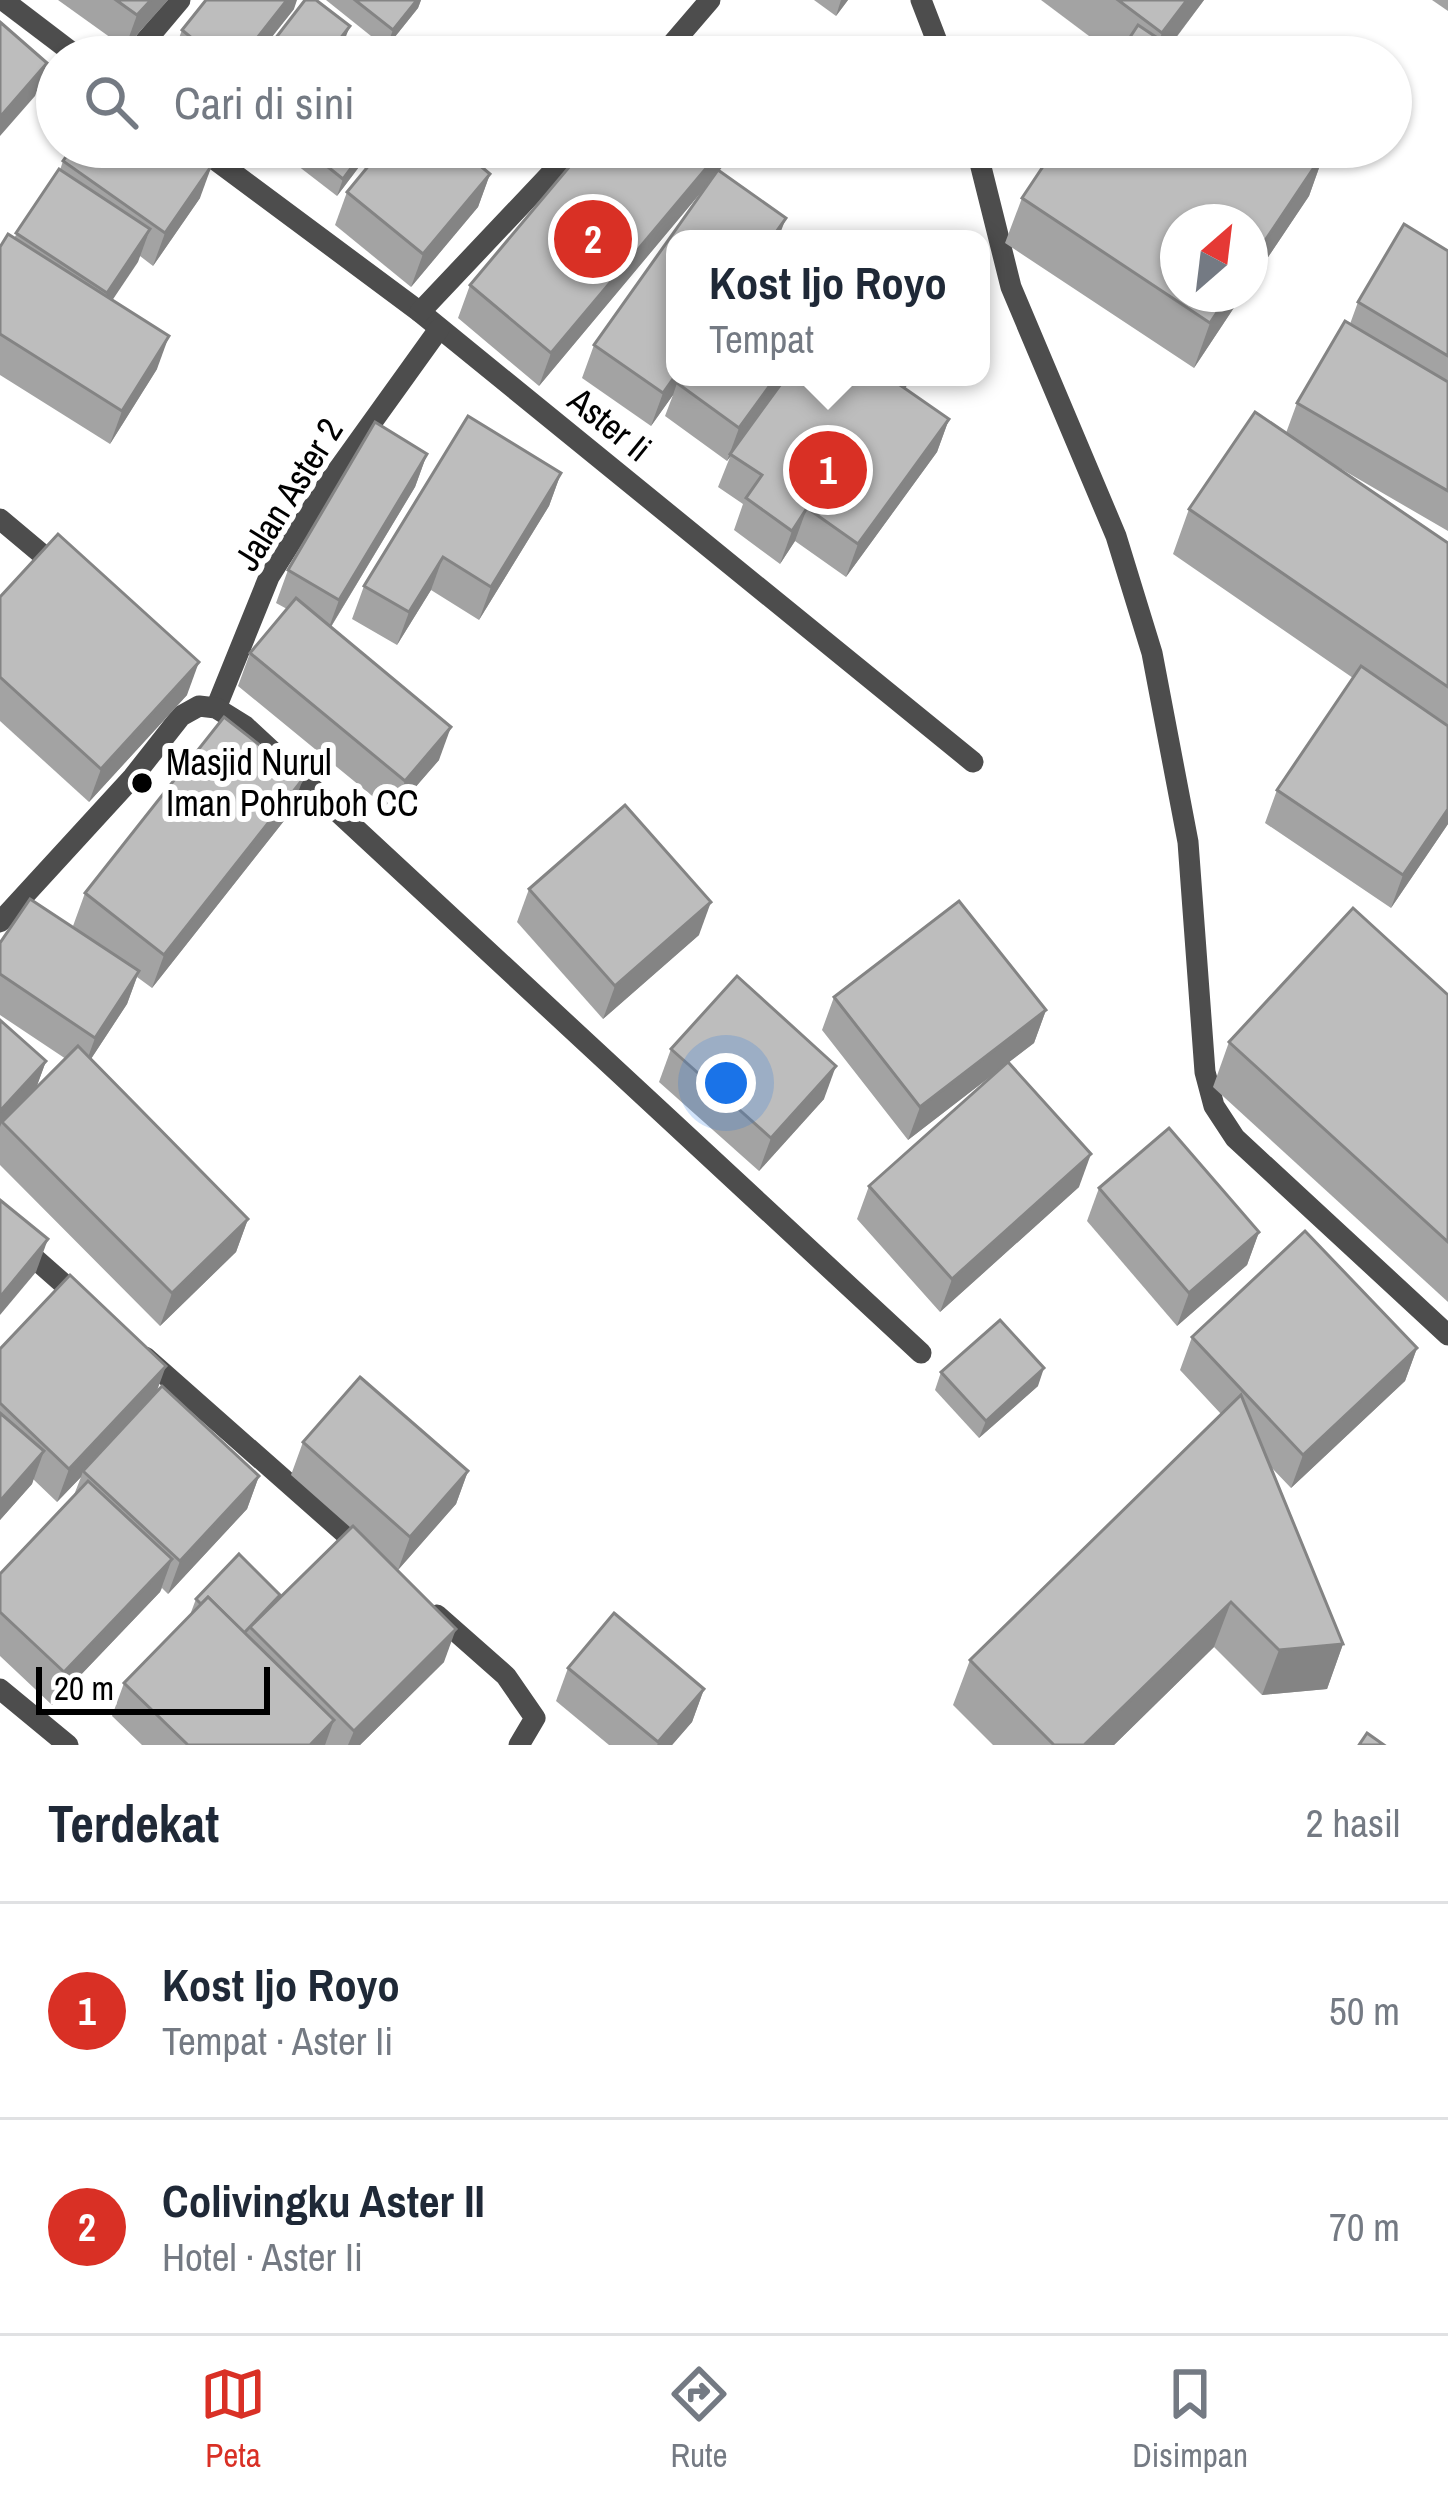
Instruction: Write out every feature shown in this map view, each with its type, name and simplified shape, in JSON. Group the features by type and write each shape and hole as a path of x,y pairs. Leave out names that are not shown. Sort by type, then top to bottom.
{"street":[{"path":"3,0 50,36"},
{"path":"150,36 179,0"},
{"path":"681,36 710,0"},
{"path":"921,0 935,36"},
{"name":"Aster Ii","path":"226,168 420,312 973,762"},
{"path":"420,312 556,168"},
{"path":"981,168 1011,287 1116,536 1152,653 1188,842 1205,1072 1214,1106 1235,1138 1448,1335"},
{"name":"Jalan Aster 2","path":"199,701 327,485 440,328"},
{"path":"0,519 84,592"},
{"path":"0,922 199,701 245,726 921,1353"},
{"path":"0,1228 384,1568"},
{"path":"418,1599 506,1676 535,1718 519,1745"},
{"path":"4,1699 68,1745"}],"building":[{"path":"116,0 151,0 137,15"},
{"path":"206,0 287,0 259,36 189,36 182,30"},
{"path":"305,0 316,0 350,26 342,36 277,36"},
{"path":"355,0 417,0 393,30"},
{"path":"1118,0 1187,0 1162,33"},
{"path":"0,22 36,53 36,76 0,117"},
{"path":"1138,25 1154,36 1131,36"},
{"path":"73,168 210,168 165,233"},
{"path":"329,168 351,168 343,179"},
{"path":"367,168 483,168 490,174 423,254 347,192"},
{"path":"568,168 706,168 551,353 470,285"},
{"path":"1042,168 1314,168 1268,236 1268,204 1160,204 1160,290 1022,198"},
{"path":"59,169 150,229 107,293 16,233"},
{"path":"718,170 786,218 777,230 675,230"},
{"path":"1404,224 1448,251 1448,356 1358,302"},
{"path":"8,234 169,336 122,411 0,334 0,247"},
{"path":"666,243 668,386 663,393 594,345"},
{"path":"1193,312 1217,312 1210,323"},
{"path":"1345,321 1448,382 1448,491 1297,403"},
{"path":"681,386 769,386 739,428"},
{"path":"779,386 901,386 949,419 858,544 807,508 792,531 746,498 762,475 730,454"},
{"path":"1255,412 1448,543 1448,687 1189,509"},
{"path":"468,416 561,473 491,587 443,557 409,612 364,586"},
{"path":"375,422 427,454 339,600 288,570"},
{"path":"58,534 199,662 101,769 0,677 0,597"},
{"path":"296,598 451,727 405,781 250,653"},
{"path":"1361,666 1448,726 1448,809 1403,875 1277,790"},
{"path":"224,717 303,779 164,955 85,893"},
{"path":"625,805 711,902 615,986 529,889"},
{"path":"30,899 139,971 95,1038 0,974 0,943"},
{"path":"959,901 1046,1010 920,1107 834,997"},
{"path":"1353,908 1448,995 1448,1242 1229,1042"},
{"path":"737,976 836,1066 771,1138 671,1049"},
{"path":"0,1020 46,1061 0,1111"},
{"path":"78,1046 248,1219 172,1293 2,1122"},
{"path":"1008,1062 1091,1154 952,1279 869,1186"},
{"path":"1169,1128 1259,1232 1189,1293 1099,1188"},
{"path":"0,1200 48,1239 0,1297"},
{"path":"1305,1231 1417,1348 1303,1455 1192,1337"},
{"path":"70,1275 166,1366 69,1469 0,1403 0,1349"},
{"path":"1000,1320 1044,1368 986,1421 941,1372"},
{"path":"360,1377 468,1471 410,1537 303,1442"},
{"path":"162,1386 259,1476 180,1561 83,1471"},
{"path":"1241,1395 1343,1644 1279,1650 1231,1602 1084,1745 1054,1745 970,1660"},
{"path":"0,1413 44,1451 0,1501"},
{"path":"88,1481 172,1559 64,1672 0,1612 0,1574"},
{"path":"353,1526 456,1629 354,1731 250,1627"},
{"path":"239,1554 280,1595 244,1633 208,1597 201,1604 196,1599"},
{"path":"208,1597 334,1720 310,1745 188,1745 124,1683"},
{"path":"614,1613 704,1689 658,1742 568,1668"},
{"path":"1367,1733 1384,1745 1359,1745"}],"place":[{"name":"Colivingku Aster II","path":"593,239"},
{"name":"Kost Ijo Royo","path":"828,470"},
{"name":"Masjid Nurul Iman Pohruboh CC","path":"142,783"}]}
